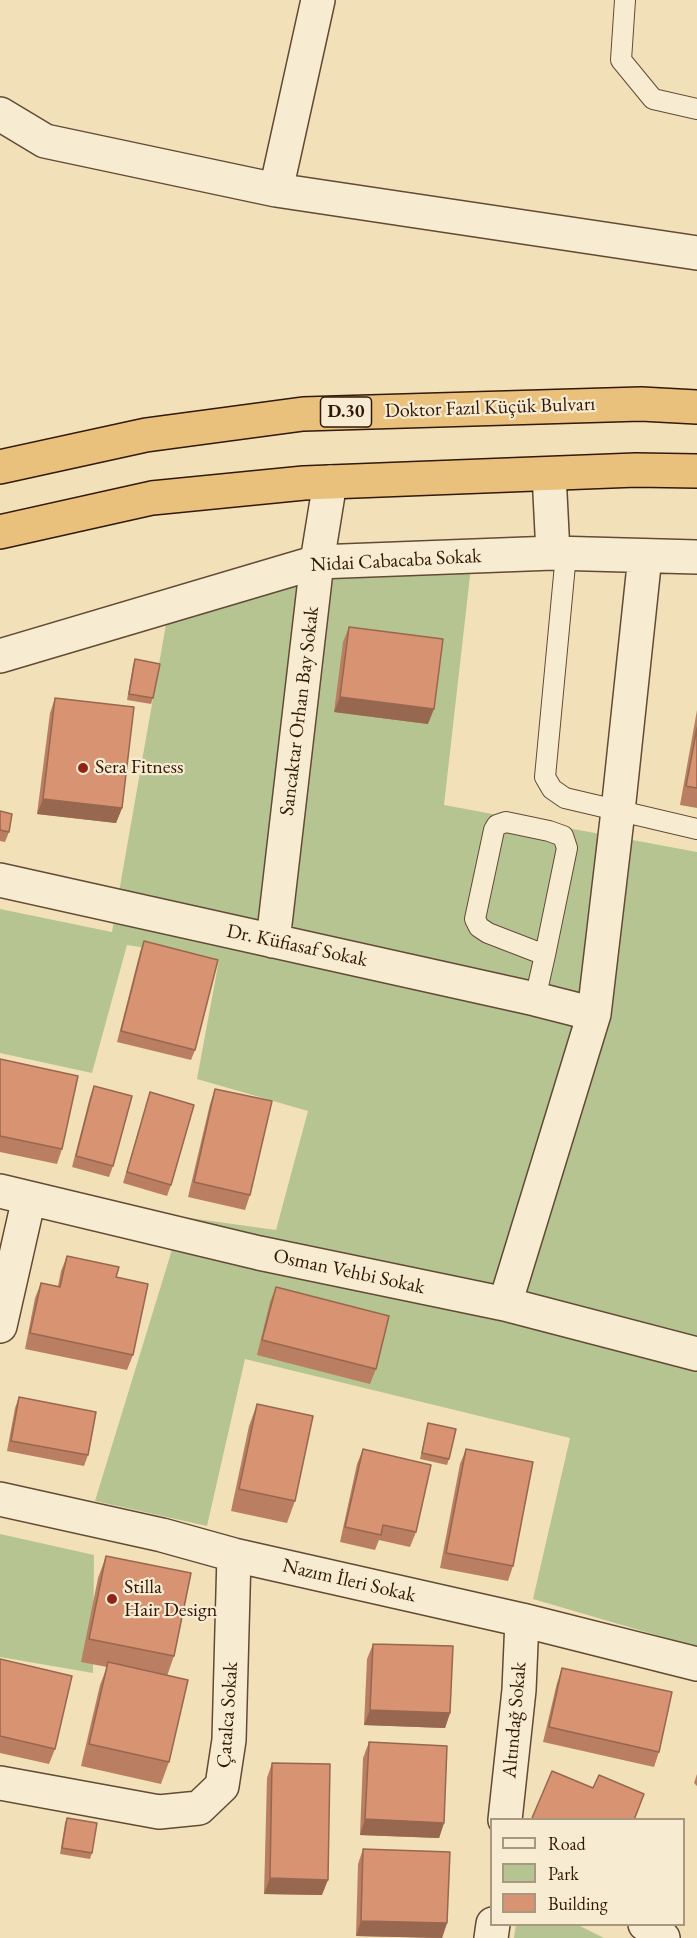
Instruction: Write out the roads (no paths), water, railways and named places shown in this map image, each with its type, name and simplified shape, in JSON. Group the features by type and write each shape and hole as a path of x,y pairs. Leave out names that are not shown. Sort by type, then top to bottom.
{"highway":[{"name":"Doktor Fazıl Küçük Bulvarı","path":"0,467 146,435 303,414 641,404 697,407"},
{"path":"0,532 152,498 330,482 636,470 697,471"}],"street":[{"path":"276,190 318,0"},
{"path":"0,114 45,141 276,190 697,253"},
{"path":"549,474 559,553"},
{"name":"Sancaktar Orhan Bay Sokak","path":"273,941 317,562 330,482"},
{"name":"Nidai Cabacaba Sokak","path":"0,656 317,562 559,553 697,557"},
{"path":"505,1304 594,1014 645,556"},
{"name":"Dr. Küfiasaf Sokak","path":"0,880 536,999 594,1014"},
{"path":"0,1326 14,1195"},
{"name":"Osman Vehbi Sokak","path":"14,1195 259,1253 505,1304 697,1354"},
{"name":"Nazım İleri Sokak","path":"0,1499 522,1620 697,1664"},
{"name":"Çatalca Sokak","path":"0,1783 159,1812 199,1808 222,1786 229,1740 234,1555"},
{"name":"Altındağ Sokak","path":"505,1818 519,1690 522,1620"},
{"path":"648,1926 663,1938"}],"lane":[{"path":"625,0 621,60 653,99 697,109"},
{"path":"559,553 545,777 552,789 566,798 697,829"},
{"path":"536,999 567,848 563,836 506,822 497,825 494,830 475,919 479,927 488,933 545,955"}],"place":[{"name":"Sera Fitness","path":"83,768"},
{"name":"Stilla Hair Design","path":"112,1599"}]}
